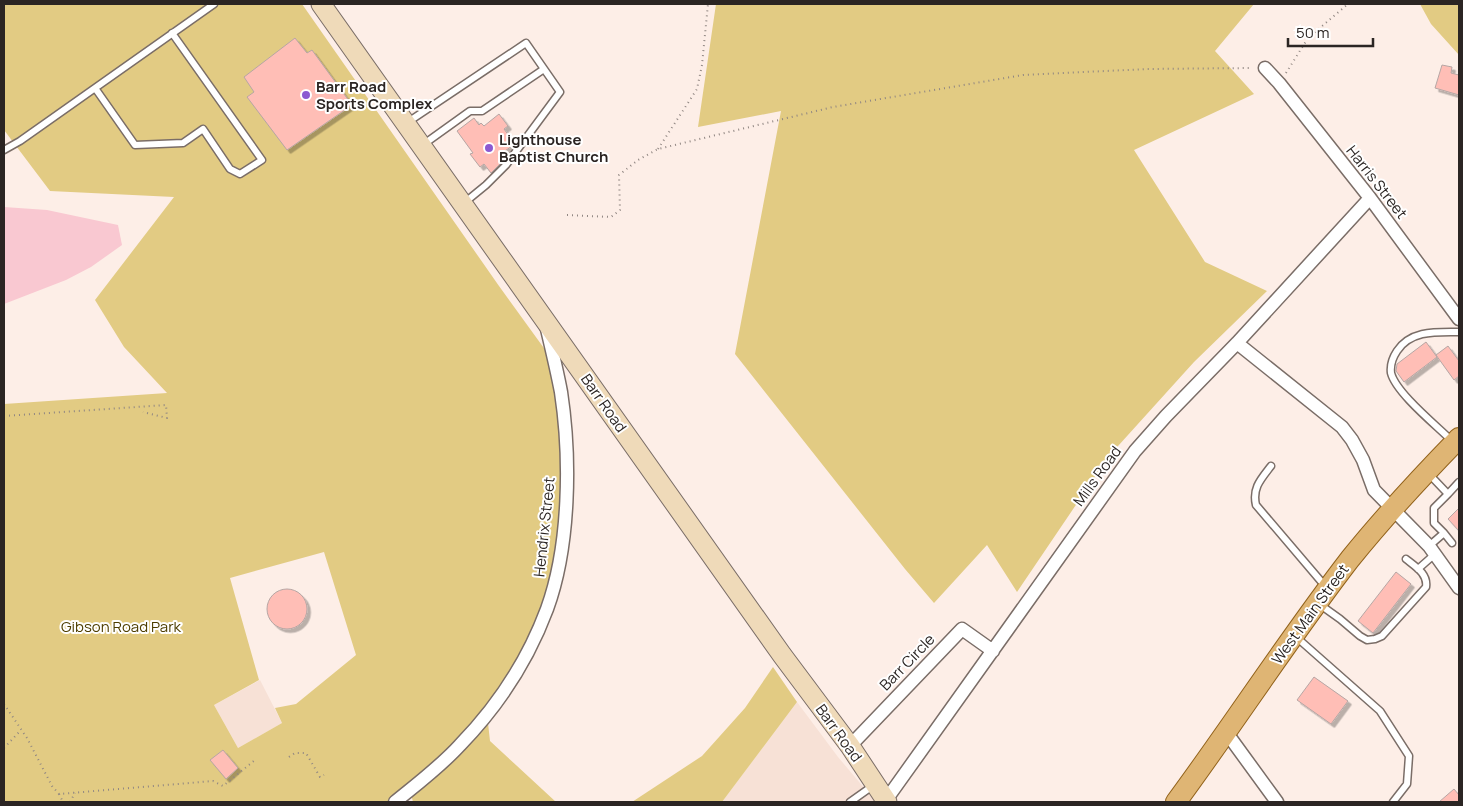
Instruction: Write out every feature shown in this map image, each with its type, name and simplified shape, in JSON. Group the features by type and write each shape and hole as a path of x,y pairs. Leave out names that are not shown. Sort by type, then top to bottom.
{"main road":[{"name":"West Main Street","path":"1176,802 1323,596 1394,508 1457,441"}],"street":[{"name":"Barr Road","path":"321,4 782,655 850,746 886,801"},
{"name":"Harris Street","path":"1265,68 1370,198 1459,319"},
{"name":"Mills Road","path":"886,801 1135,451 1370,198"},
{"name":"Hendrix Street","path":"395,802 459,747 487,714 518,669 534,640 547,608 560,555 567,467 560,391 545,319"},
{"path":"1237,343 1342,427 1363,460 1374,490 1394,508 1432,550 1459,588"},
{"name":"Barr Circle","path":"850,746 962,629 994,650"},
{"path":"1226,732 1277,802"}],"lane":[{"path":"4,150 214,4"},
{"path":"95,88 136,145 184,143 203,129 230,169 240,174 262,160 172,33"},
{"path":"406,124 526,43 560,92 506,165 463,204"},
{"path":"422,146 470,111 482,111 544,69"},
{"path":"1457,441 1408,399 1391,373 1392,362 1397,351 1405,342 1413,337 1426,332 1459,332"},
{"path":"1270,466 1257,484 1254,497 1256,505 1340,619 1367,640 1375,639 1389,631 1426,588 1427,582 1425,577 1406,560"},
{"path":"1427,472 1448,494"},
{"path":"1452,543 1434,523 1434,508 1459,482"},
{"path":"1418,569 1444,533"},
{"path":"1294,635 1380,711 1409,756 1406,784 1393,802"},
{"path":"850,802 875,784"}],"path":[{"path":"658,149 697,89 702,65 708,4"},
{"path":"1279,83 1308,38 1348,4"},
{"path":"567,216 611,217 620,210 620,175 638,160 658,149 833,107 1023,75 1147,68 1265,68"},
{"path":"4,416 166,405 167,418 144,412"},
{"path":"4,704 34,749 52,786 63,802"},
{"path":"4,748 21,730"},
{"path":"289,757 295,753 306,753 320,777 324,776"},
{"path":"58,794 213,781 223,786 255,760"},
{"path":"70,802 75,793"}],"shaded area":[{"path":"4,207 47,210 118,225 122,245 91,267 66,280 4,304"},
{"path":"260,680 282,723 238,748 214,705"},
{"path":"797,702 838,757 876,802 722,802"}],"green space":[{"name":"Gibson Road Park","path":"4,4 302,4 554,362 567,467 547,608 487,714 490,741 556,802 413,802 411,794 447,756 388,802 4,802 4,404 167,393 124,347 95,300 174,197 50,191 4,130","holes":["324,552 356,655 296,704 275,708 282,723 238,748 214,705 259,680 230,578"]},
{"path":"716,4 1254,4 1215,51 1254,94 1134,150 1205,262 1267,291 1194,362 1109,456 1017,592 987,545 934,603 735,354 781,111 698,127"},
{"path":"1420,4 1459,4 1459,55 1431,24"},
{"path":"773,667 797,702 722,802 632,802 702,756 745,708"}],"building":[{"path":"295,38 307,53 312,50 352,105 287,150 247,97 254,92 244,77"},
{"path":"1442,65 1452,67 1451,73 1459,75 1459,95 1435,88"},
{"name":"Lighthouse Baptist Church","path":"499,114 508,126 504,129 515,144 502,153 503,155 500,157 503,161 491,173 484,164 480,167 470,154 473,153 457,131 474,118 479,125 481,123 484,126"},
{"path":"1426,342 1437,357 1404,382 1396,371 1397,364"},
{"path":"1448,346 1459,361 1459,376 1454,380 1436,355"},
{"path":"1459,508 1459,531 1448,519"},
{"path":"1396,572 1411,584 1373,633 1358,621"},
{"path":"283,589 291,589 298,592 304,598 307,609 304,620 298,626 291,629 283,629 276,626 270,620 267,613 267,605 270,598 276,592"},
{"path":"1314,677 1348,701 1331,724 1297,700"},
{"path":"223,750 238,768 226,779 210,760"},
{"path":"1454,789 1459,795 1459,802 1439,802"}],"place":[{"name":"Barr Road Sports Complex","path":"306,95"},
{"name":"Lighthouse Baptist Church","path":"489,148"}]}
